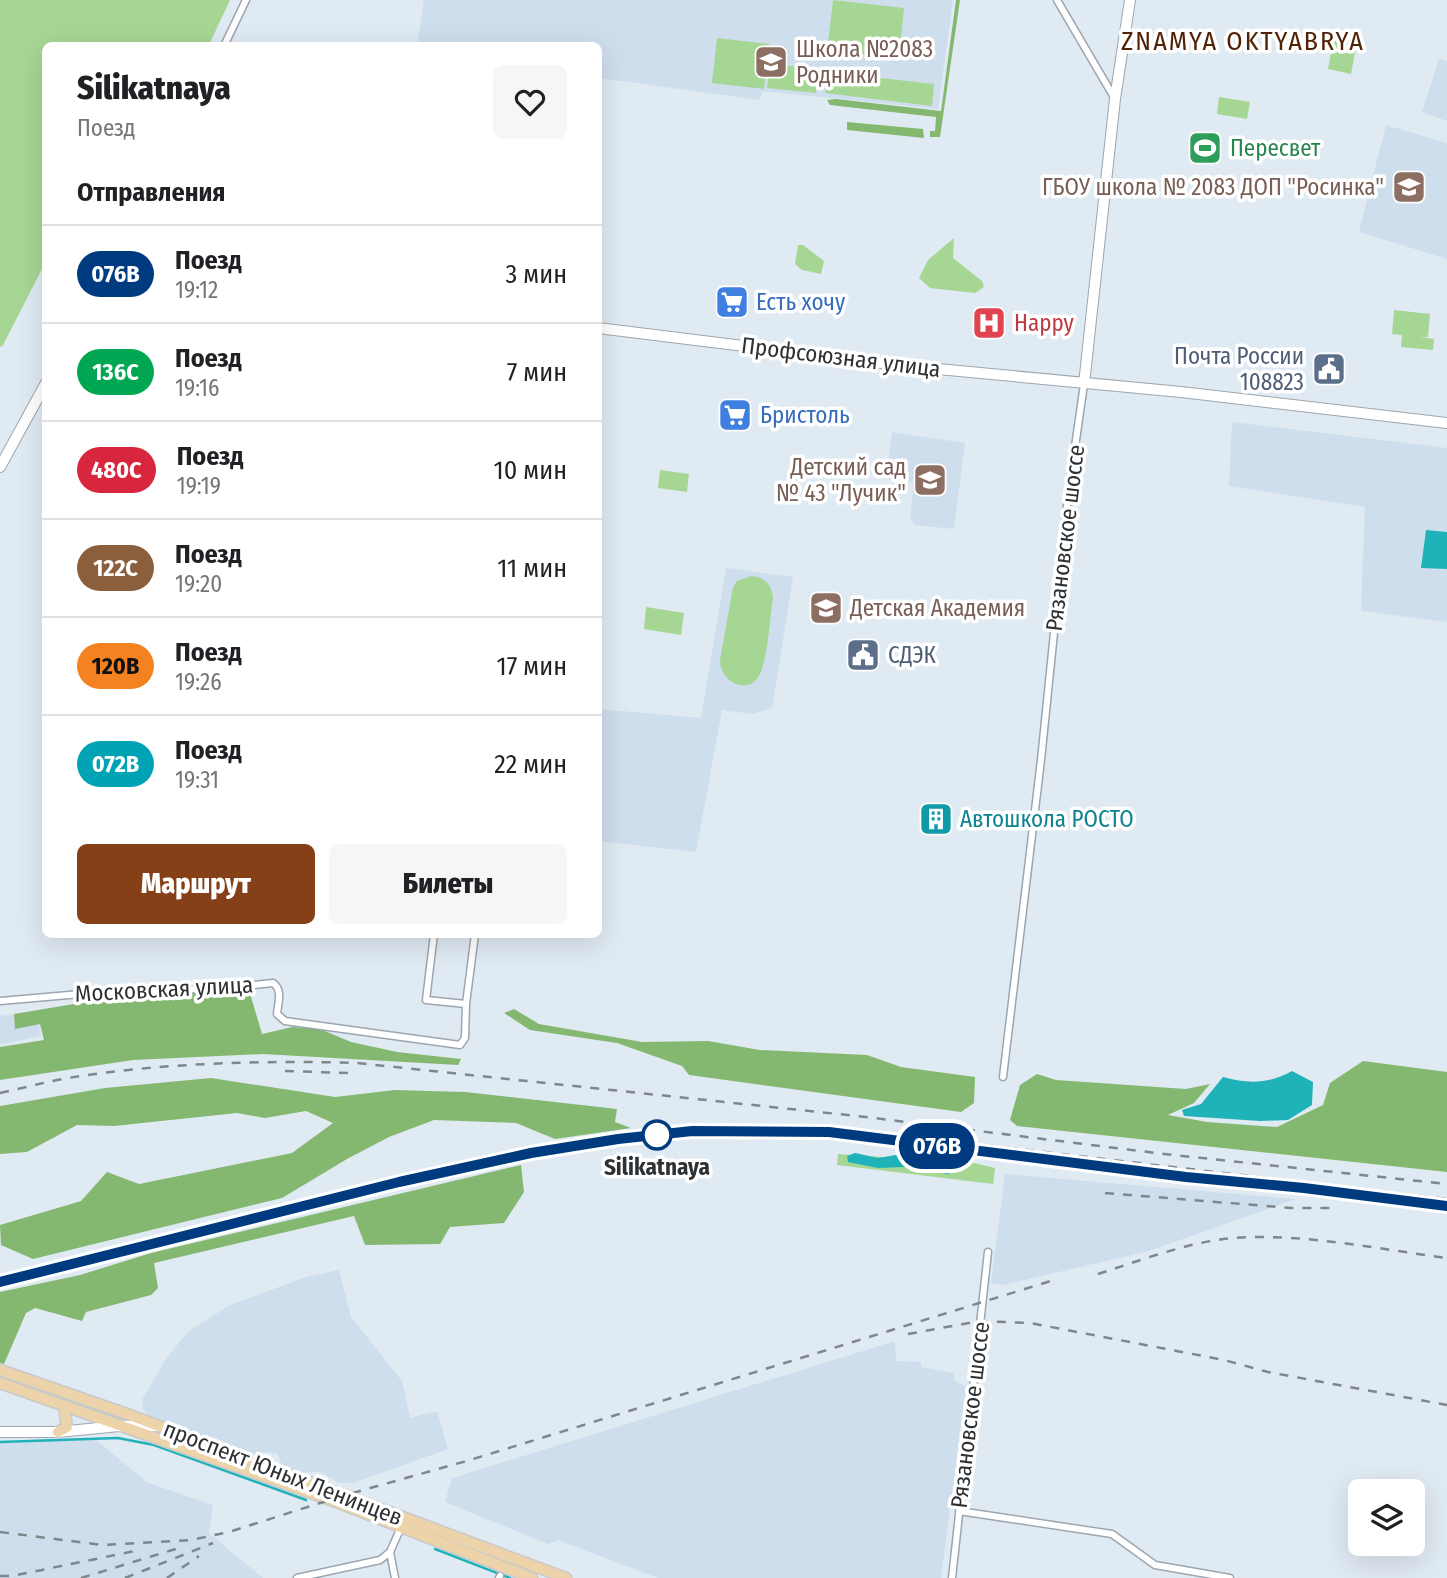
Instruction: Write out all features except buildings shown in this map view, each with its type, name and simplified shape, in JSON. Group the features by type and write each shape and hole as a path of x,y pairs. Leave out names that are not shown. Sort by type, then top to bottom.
{"main road":[{"name":"Рязановское шоссе","path":"1084,384 1115,99 1130,0"},
{"name":"Профсоюзная улица","path":"602,328 906,366 1181,392 1447,423"},
{"path":"0,467 42,390"},
{"name":"проспект Юных Ленинцев","path":"0,1370 127,1414 403,1523 532,1578"},
{"name":"проспект Юных Ленинцев","path":"0,1383 566,1578"},
{"path":"58,1432 67,1427 64,1406"},
{"path":"119,1426 127,1414"},
{"path":"0,1432 58,1432 119,1426 160,1427"}],"street":[{"path":"226,42 246,0"},
{"path":"1057,0 1115,99"},
{"name":"Рязановское шоссе","path":"1003,1077 1041,760 1068,496 1084,384"},
{"path":"434,938 426,1000 466,1004 474,938"},
{"name":"Московская улица","path":"0,1001 273,983 278,986 280,992 277,1014 285,1021 460,1045 465,1038 467,1026 466,1004"},
{"name":"Рязановское шоссе","path":"952,1578 988,1252"},
{"path":"959,1511 1112,1534 1155,1565 1230,1578"},
{"path":"300,1578 380,1560 390,1552 403,1523"},
{"path":"390,1552 395,1578"}],"shaded area":[{"name":"Школа №2083 Родники","path":"424,0 953,0 938,109 762,91 760,100 602,78 602,42 418,42"},
{"path":"1439,59 1447,61 1447,121 1422,112"},
{"name":"ГБОУ школа № 2083 ДОП \"Росинка\"","path":"1386,125 1447,143 1447,259 1359,232"},
{"path":"1232,422 1447,448 1447,622 1361,611 1365,507 1229,486"},
{"name":"Детский сад № 43 \"Лучик\"","path":"892,432 965,443 954,529 915,525 910,517 914,482 886,479"},
{"path":"726,568 793,577 772,708 752,714 722,710 696,852 602,841 602,709 701,718"},
{"path":"37,1011 41,1036 0,1045 0,1016"},
{"path":"1005,1174 1296,1199 1149,1251 1003,1285 991,1283"},
{"path":"339,1270 351,1317 402,1381 410,1418 437,1411 448,1449 353,1483 339,1483 320,1472 300,1472 283,1468 277,1453 259,1452 254,1457 150,1418 143,1409 142,1400 166,1359 188,1332 230,1305 306,1277"},
{"path":"895,1341 896,1361 921,1362 921,1367 954,1373 954,1381 966,1386 941,1578 658,1578 558,1540 548,1544 445,1502 452,1478"},
{"path":"96,1440 148,1483 213,1505 209,1533 263,1578 0,1578 0,1441"}],"green space":[{"path":"0,0 230,0 210,42 42,42 42,269 2,347"},
{"path":"833,0 904,8 899,58 827,52"},
{"path":"956,0 960,0 940,137 930,137 930,131 935,131 936,117 830,105 827,100 836,99 941,111"},
{"path":"1335,32 1358,37 1351,74 1328,69"},
{"path":"717,38 769,44 764,89 712,83"},
{"path":"770,64 818,69 816,93 767,88"},
{"path":"827,72 934,84 932,106 825,93"},
{"path":"1219,97 1250,102 1247,119 1217,114"},
{"path":"847,122 923,129 924,138 847,130"},
{"path":"954,238 953,258 982,281 984,287 975,293 930,288 919,278 928,260"},
{"path":"798,245 803,245 824,261 821,274 802,270 795,264"},
{"path":"1394,310 1430,314 1428,337 1420,337 1434,339 1433,350 1401,347 1402,335 1392,334"},
{"path":"660,470 689,474 687,492 658,488"},
{"path":"751,576 767,582 773,598 763,667 755,681 743,685 736,684 725,675 720,660 733,587 737,581"},
{"path":"646,607 684,613 681,635 644,629"},
{"path":"249,990 262,1034 292,1027 320,1029 351,1042 397,1052 461,1059 458,1065 263,1054 133,1060 0,1080 0,1047 44,1040 40,1024 15,1029 14,1014 146,992"},
{"path":"514,1009 539,1024 642,1042 708,1041 760,1050 867,1055 901,1067 975,1077 974,1103 961,1112 689,1075 682,1066 617,1043 530,1030 504,1013"},
{"path":"1363,1061 1447,1072 1447,1172 1017,1126 1010,1120 1020,1085 1037,1074 1056,1080 1186,1089 1210,1084 1194,1103 1168,1115 1207,1122 1277,1127 1323,1105 1330,1083"},
{"path":"211,1078 335,1097 395,1090 465,1092 617,1109 615,1122 631,1128 555,1139 516,1123 434,1120 389,1137 282,1198 33,1259 1,1245 0,1225 81,1201 107,1172 139,1184 292,1153 333,1123 306,1111 265,1118 237,1113 114,1126 77,1125 27,1152 0,1154 0,1106 105,1088"},
{"path":"838,1154 974,1163 995,1168 993,1184 837,1165"},
{"path":"521,1165 524,1192 504,1223 450,1227 440,1244 365,1245 354,1216 154,1263 158,1288 151,1295 86,1312 82,1321 35,1308 26,1313 4,1364 0,1363 0,1292 80,1275 151,1253"}],"water":[{"path":"1426,530 1447,532 1447,569 1421,568"},
{"path":"1292,1071 1313,1082 1312,1105 1288,1120 1184,1116 1182,1110 1201,1104 1223,1077 1258,1082"},
{"path":"855,1153 878,1158 896,1155 935,1159 953,1170 948,1174 904,1167 878,1168 848,1162 847,1156"}],"waterway":[{"path":"0,1442 118,1438 154,1445 306,1500"},
{"path":"435,1549 510,1578"}],"railway":[{"path":"0,1093 68,1078 139,1069 250,1062 357,1063 866,1117 1164,1154 1447,1184"},
{"path":"285,1071 348,1073"},
{"path":"0,1278 290,1208 397,1177 541,1145 693,1126 785,1129 830,1127 1447,1199"},
{"path":"1105,1193 1291,1208 1330,1208"},
{"path":"1098,1274 1182,1247 1233,1238 1313,1240 1447,1258"},
{"path":"0,1532 103,1545 191,1540 229,1532 1054,1280"},
{"path":"908,1334 980,1321 1030,1323 1224,1360 1268,1372 1447,1405"},
{"path":"125,1578 213,1543"},
{"path":"81,1578 182,1547"},
{"path":"0,1576 12,1576 135,1551"},
{"path":"167,1578 199,1556"}],"train":[{"name":"076В","path":"0,1282 399,1182 531,1153 692,1131 829,1132 1186,1177 1447,1206"}],"place":[{"name":"Школа №2083 Родники","path":"771,62"},
{"name":"Пересвет","path":"1205,148"},
{"name":"ГБОУ школа № 2083 ДОП \"Росинка\"","path":"1409,187"},
{"name":"Есть хочу","path":"732,302"},
{"name":"Happy","path":"989,323"},
{"name":"Почта России 108823","path":"1329,369"},
{"name":"Бристоль","path":"735,415"},
{"name":"Детский сад № 43 \"Лучик\"","path":"930,480"},
{"name":"Детская Академия","path":"826,608"},
{"name":"СДЭК","path":"863,655"},
{"name":"Автошкола РОСТО","path":"936,819"},
{"name":"Silikatnaya","path":"657,1135"}],"district":[{"name":"ZNAMYA OKTYABRYA","path":"1243,41"}]}
